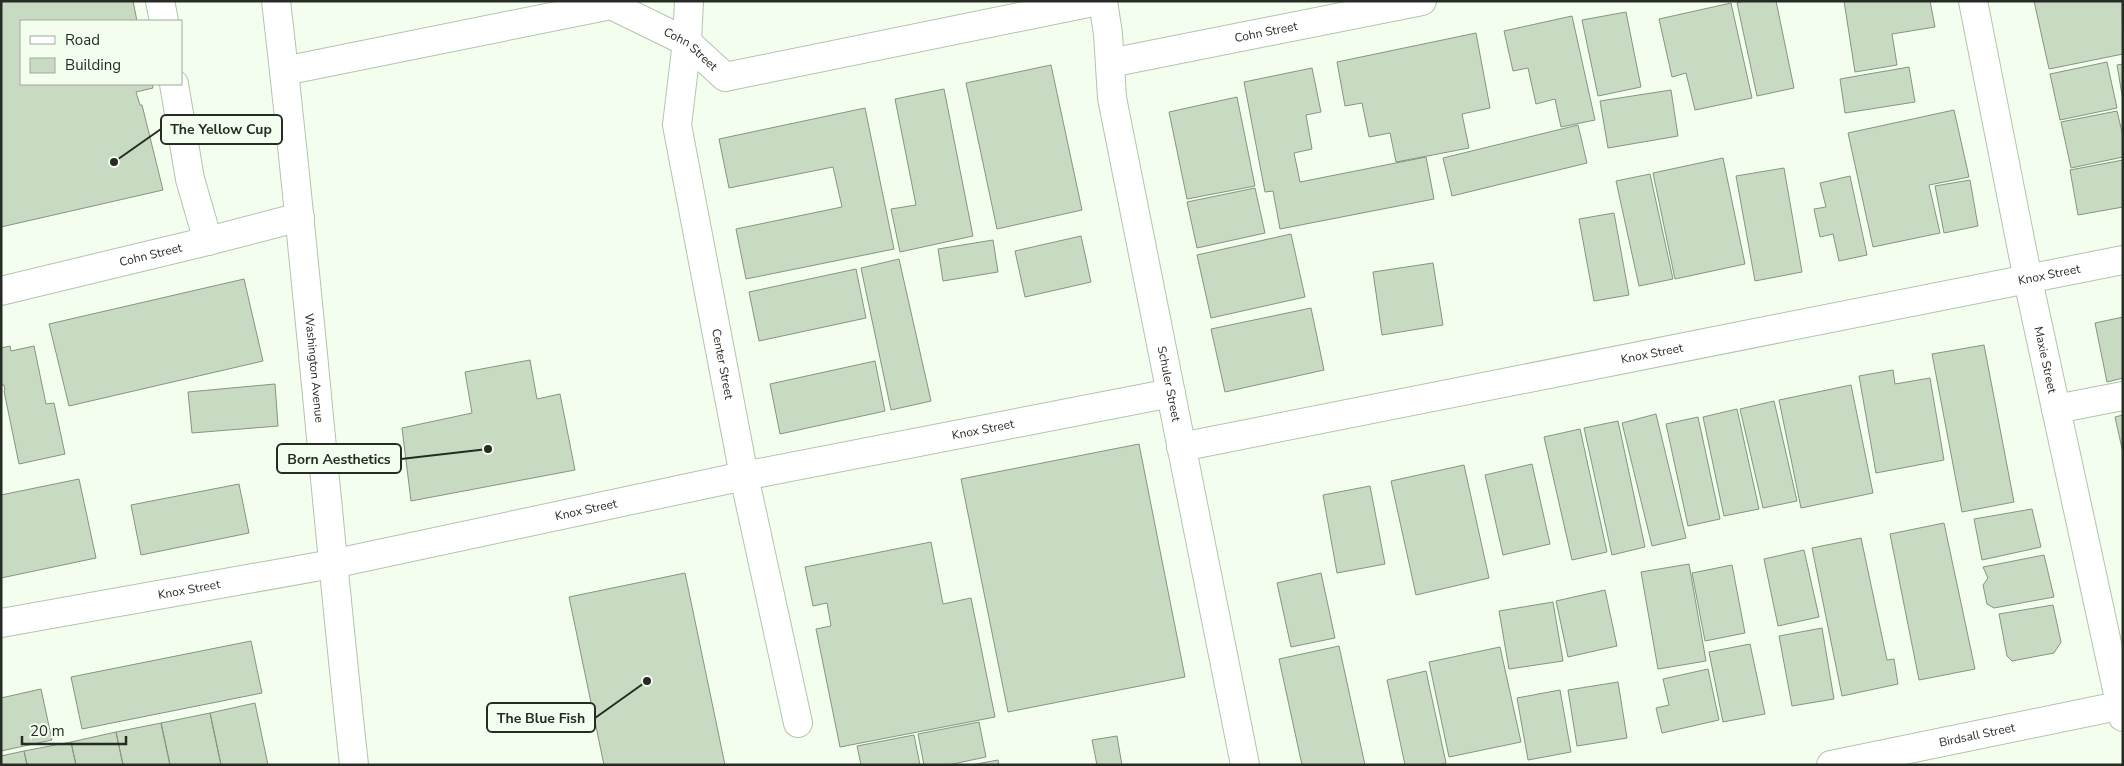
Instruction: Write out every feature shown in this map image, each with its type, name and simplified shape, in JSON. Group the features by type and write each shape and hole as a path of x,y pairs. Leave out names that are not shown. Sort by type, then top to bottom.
{"street":[{"path":"160,1 164,20"},
{"name":"Washington Avenue","path":"276,1 300,217 332,564 354,765"},
{"name":"Center Street","path":"689,1 687,42 677,125 744,476 798,723"},
{"name":"Cohn Street","path":"284,71 610,5 687,42 725,77 1098,1"},
{"name":"Schuler Street","path":"1103,1 1108,34 1112,98 1245,765"},
{"name":"Cohn Street","path":"1110,63 1422,1"},
{"name":"Maxie Street","path":"1973,1 2028,280 2122,710"},
{"path":"174,85 190,179 208,241"},
{"name":"Cohn Street","path":"1,291 300,217"},
{"name":"Knox Street","path":"1181,447 2123,260"},
{"name":"Knox Street","path":"1,623 332,564 744,476 1171,393"},
{"path":"2056,409 2123,396"},
{"name":"Birdsall Street","path":"1831,765 2122,710"}],"building":[{"path":"1,1 133,1 137,20 20,20 20,85 152,85 153,88 136,92 140,105 142,105 163,190 1,227"},
{"path":"1744,1 1776,1 1794,88 1757,96 1737,3"},
{"path":"1844,1 1930,1 1935,27 1892,34 1897,65 1855,72"},
{"path":"2034,1 2122,1 2123,54 2049,69"},
{"path":"1731,3 1752,98 1695,110 1686,73 1672,77 1659,19"},
{"path":"1626,12 1641,87 1598,96 1582,20"},
{"path":"1572,16 1595,120 1561,127 1555,99 1536,104 1528,68 1513,71 1504,31"},
{"path":"1476,33 1490,108 1462,114 1469,148 1396,162 1390,133 1369,137 1362,103 1345,106 1337,62"},
{"path":"2107,62 2117,108 2060,120 2050,74"},
{"path":"2123,64 2123,101 2117,65"},
{"path":"1051,65 1082,210 997,229 966,83"},
{"path":"1909,67 1915,102 1845,113 1840,79"},
{"path":"1312,68 1321,112 1306,115 1312,149 1294,153 1300,182 1426,157 1434,199 1280,229 1273,191 1265,192 1244,82"},
{"path":"944,89 973,236 900,252 891,209 916,205 895,99"},
{"path":"1671,90 1678,136 1608,148 1600,101"},
{"path":"1237,97 1255,186 1187,199 1169,112"},
{"path":"865,108 894,249 746,279 736,229 842,207 833,167 729,188 719,139"},
{"path":"1954,110 1969,177 1929,185 1940,233 1873,247 1848,133"},
{"path":"2117,111 2123,136 2123,157 2071,168 2061,122"},
{"path":"1578,125 1587,163 1452,196 1443,158"},
{"path":"1723,158 1745,264 1675,279 1653,173"},
{"path":"2123,160 2123,207 2078,215 2070,170"},
{"path":"1784,168 1802,272 1755,281 1736,176"},
{"path":"1650,174 1673,279 1639,286 1616,181"},
{"path":"1850,176 1867,255 1839,261 1833,234 1820,237 1814,209 1826,207 1820,183"},
{"path":"1970,180 1978,226 1944,233 1935,186"},
{"path":"1255,188 1265,233 1197,248 1187,202"},
{"path":"1614,213 1629,295 1594,301 1579,219"},
{"path":"1291,234 1305,297 1211,318 1197,255"},
{"path":"1081,236 1091,282 1025,297 1015,251"},
{"path":"993,240 998,272 943,281 938,249"},
{"path":"899,259 931,401 891,410 861,268"},
{"path":"1433,263 1443,325 1382,335 1373,272"},
{"path":"856,269 866,318 759,341 749,292"},
{"path":"244,279 263,361 69,406 49,324"},
{"path":"1311,308 1324,370 1225,392 1211,329"},
{"path":"2123,317 2123,378 2107,382 2095,323"},
{"path":"1984,345 2014,502 1962,512 1932,354"},
{"path":"10,346 11,351 34,346 46,404 54,403 65,454 19,464 4,385 1,385 1,348"},
{"path":"530,360 537,399 560,394 575,470 411,501 402,428 472,413 465,372"},
{"path":"875,361 885,411 780,434 770,384"},
{"path":"1893,370 1895,384 1930,378 1944,460 1876,473 1859,376"},
{"path":"275,384 278,426 192,433 188,392"},
{"path":"1851,385 1873,493 1801,508 1779,400"},
{"path":"1774,401 1797,501 1763,508 1740,409"},
{"path":"1737,409 1759,509 1724,516 1703,417"},
{"path":"1656,414 1686,538 1652,546 1622,423"},
{"path":"2123,415 2123,453 2115,417"},
{"path":"1698,417 1720,519 1688,526 1666,424"},
{"path":"1618,421 1645,547 1612,555 1584,428"},
{"path":"1580,429 1607,552 1572,560 1544,437"},
{"path":"1139,444 1185,677 1008,712 961,479"},
{"path":"1532,464 1550,544 1503,555 1485,475"},
{"path":"1464,465 1489,578 1416,595 1391,481"},
{"path":"79,479 96,558 1,578 1,495"},
{"path":"239,484 249,533 141,555 131,505"},
{"path":"1370,486 1385,564 1337,573 1323,495"},
{"path":"2032,509 2041,547 1982,560 1974,519"},
{"path":"1944,523 1975,669 1919,680 1890,534"},
{"path":"1861,538 1887,660 1894,659 1898,684 1842,696 1812,548"},
{"path":"931,542 943,604 971,598 995,717 840,747 816,629 831,626 827,603 813,606 805,567"},
{"path":"1804,550 1819,617 1778,626 1764,559"},
{"path":"2044,555 2054,597 1994,608 1987,604 1983,585 1988,578 1983,567"},
{"path":"1689,564 1706,661 1658,669 1641,572"},
{"path":"1732,565 1745,633 1705,641 1692,573"},
{"path":"685,573 725,765 604,765 569,597"},
{"path":"1321,573 1335,638 1291,647 1277,583"},
{"path":"1605,590 1617,646 1568,657 1556,601"},
{"path":"1553,602 1563,661 1509,669 1499,611"},
{"path":"2053,605 2061,642 2054,653 2012,661 2007,656 1999,614"},
{"path":"1822,628 1834,699 1792,706 1779,636"},
{"path":"251,641 262,693 82,729 71,677"},
{"path":"1750,644 1765,714 1723,722 1709,652"},
{"path":"1339,646 1365,765 1302,765 1279,659"},
{"path":"1500,647 1521,742 1449,757 1429,662"},
{"path":"1708,669 1719,720 1662,733 1656,708 1669,705 1663,679"},
{"path":"1426,671 1446,763 1438,765 1405,765 1387,680"},
{"path":"1618,682 1627,738 1577,746 1568,690"},
{"path":"41,689 52,740 1,751 1,698"},
{"path":"1560,690 1571,752 1528,760 1517,698"},
{"path":"255,703 268,765 221,765 210,713"},
{"path":"210,713 221,765 170,765 161,723"},
{"path":"979,722 986,757 948,765 924,765 918,734"},
{"path":"161,723 170,765 123,765 116,732"},
{"path":"116,732 123,765 76,765 71,742"},
{"path":"914,735 920,765 861,765 857,746"},
{"path":"1117,736 1122,765 1097,765 1092,740"},
{"path":"71,742 76,765 27,765 24,751"},
{"path":"24,751 27,765 1,765 1,756"},
{"path":"998,760 999,765 971,765"}],"place":[{"name":"The Yellow Cup","path":"114,162"},
{"name":"Born Aesthetics","path":"488,449"},
{"name":"The Blue Fish","path":"647,681"}]}
